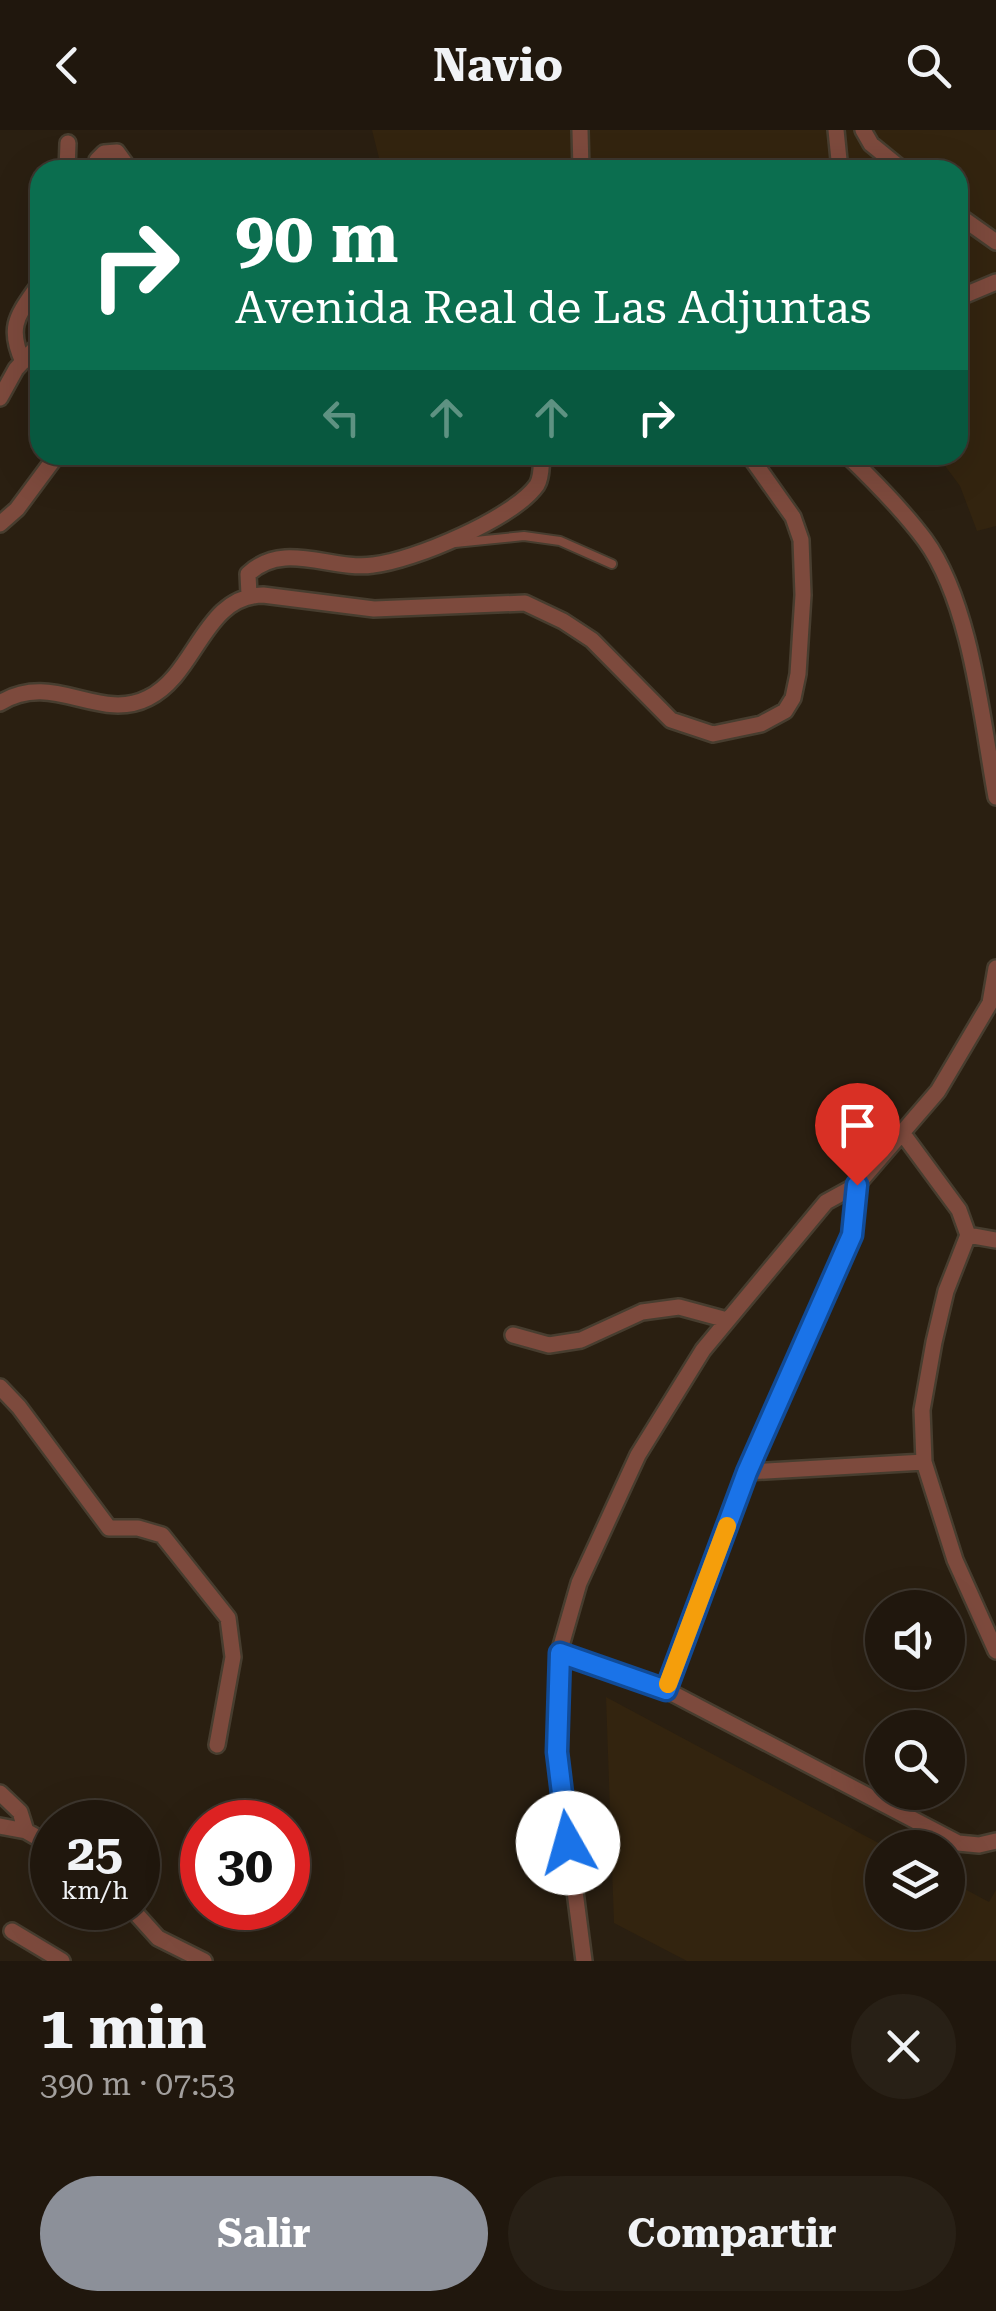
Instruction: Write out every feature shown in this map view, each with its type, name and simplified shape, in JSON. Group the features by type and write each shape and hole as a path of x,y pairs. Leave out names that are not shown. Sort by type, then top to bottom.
{"street":[{"path":"580,130 582,160"},
{"path":"836,130 839,160"},
{"path":"863,130 891,160"},
{"path":"67,160 68,143"},
{"path":"97,160 104,153 117,152 123,160"},
{"path":"968,222 996,242"},
{"path":"968,294 996,282"},
{"path":"23,362 14,343 13,329 30,300"},
{"path":"0,398 30,354"},
{"path":"0,524 17,509 49,465"},
{"path":"249,596 248,574 260,564 286,556 368,566 402,560 436,546 485,524 522,500 539,482 541,465"},
{"path":"0,703 25,693 56,692 106,706 140,702 172,683 217,618 236,600 249,596 374,610 524,603 563,620 592,640 670,720 713,734 749,727 774,718 791,705 798,674 803,595 801,540 793,517 756,465"},
{"path":"857,465 926,542 956,601 977,695 989,718 996,797"},
{"path":"977,695 996,688"},
{"path":"584,1961 557,1752 560,1653 578,1583 638,1455 703,1350 826,1202 857,1185 938,1091 990,1002 996,968"},
{"path":"903,1134 959,1210 968,1235 946,1291 934,1342 922,1410 924,1462 956,1560 996,1652"},
{"path":"666,1690 747,1472 852,1235 857,1185"},
{"path":"968,1235 996,1240"},
{"path":"513,1335 549,1345 581,1340 642,1312 679,1307 727,1320"},
{"path":"0,1388 19,1407 109,1528 138,1528 162,1536 228,1618 233,1657 216,1744"},
{"path":"747,1472 924,1462"},
{"path":"560,1653 666,1690 958,1843 996,1842"},
{"path":"0,1793 20,1812 26,1831"},
{"path":"0,1826 30,1833"},
{"path":"151,1930 158,1938 204,1961"},
{"path":"12,1931 62,1961"}],"lane":[{"path":"436,546 524,536 560,541 612,564"},
{"path":"979,1845 996,1854"}],"shaded area":[{"path":"372,130 996,130 996,526 977,531 960,486 944,465 968,465 968,160 380,160"},
{"path":"606,1697 865,1836 865,1930 965,1930 965,1889 989,1902 996,1890 996,1961 687,1961 614,1923"}],"slow traffic":[{"path":"668,1684 727,1526"}],"route":[{"path":"568,1843 557,1752 560,1653 666,1690 747,1472 852,1235 857,1185"}]}
